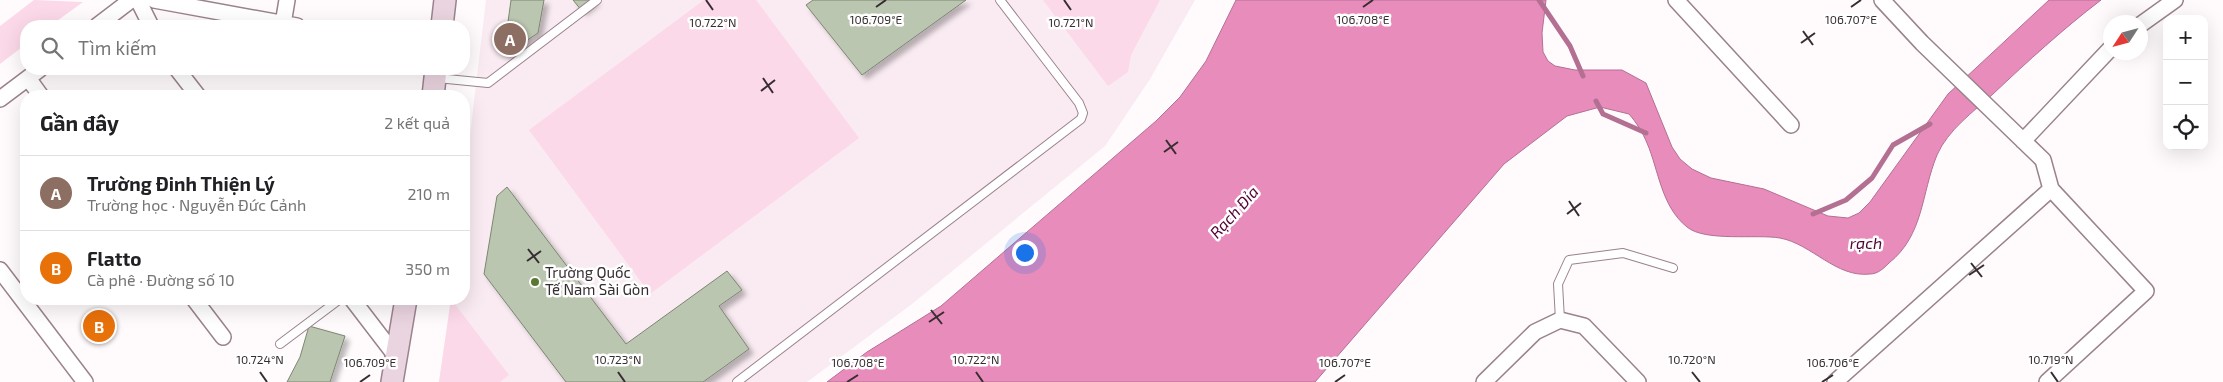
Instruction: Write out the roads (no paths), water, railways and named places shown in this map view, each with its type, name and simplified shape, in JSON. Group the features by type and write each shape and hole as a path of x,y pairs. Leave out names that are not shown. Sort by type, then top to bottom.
{"main road":[{"path":"443,20 445,0"},
{"path":"392,382 398,359 405,305"}],"street":[{"path":"105,20 131,0"},
{"path":"138,0 148,20"},
{"path":"154,0 263,20"},
{"path":"287,0 289,20"},
{"path":"1676,0 1791,125"},
{"path":"1882,0 1922,44 2043,160 2051,189 2146,291 2047,382"},
{"path":"2148,19 2175,0"},
{"path":"2023,141 2103,56"},
{"path":"0,99 32,75"},
{"path":"182,75 193,90"},
{"path":"28,78 37,90"},
{"path":"1835,382 2051,189"},
{"path":"0,270 20,296"},
{"path":"27,305 85,382"},
{"path":"198,305 223,338"},
{"path":"357,305 398,359"},
{"path":"1484,382 1536,332 1560,320 1584,326 1638,382"}],"lane":[{"path":"435,81 488,83 597,0"},
{"path":"737,382 1081,119 1082,108 1079,103 1000,0"},
{"path":"1560,320 1558,284 1569,260 1623,253 1673,268"},
{"path":"280,344 332,305"}],"water":[{"path":"1236,0 1546,0 1542,33 1543,52 1548,61 1555,66 1575,70 1622,70 1646,83 1672,147 1680,159 1692,169 1711,178 1764,189 1828,216 1848,218 1859,213 1870,202 1948,94 2049,0 2101,0 2033,57 1954,129 1937,155 1920,213 1909,240 1883,269 1876,273 1858,274 1846,271 1792,241 1780,238 1718,236 1695,232 1678,219 1671,209 1647,143 1634,120 1629,114 1600,107 1567,116 1504,164 1315,382 827,382 867,352 941,306 1156,121 1180,97 1206,61"}],"waterway":[{"path":"1539,0 1570,46 1583,76"},
{"path":"1596,101 1603,114 1646,133"},
{"path":"1813,214 1846,200 1872,178 1893,145 1930,124"}],"place":[{"name":"Trường Đinh Thiện Lý","path":"510,39"},
{"name":"Trường Quốc Tế Nam Sài Gòn","path":"535,282"},
{"name":"Flatto","path":"99,326"}],"water label":[{"name":"Rạch Đỉa","path":"1234,212"},
{"name":"rạch","path":"1866,243"}]}
